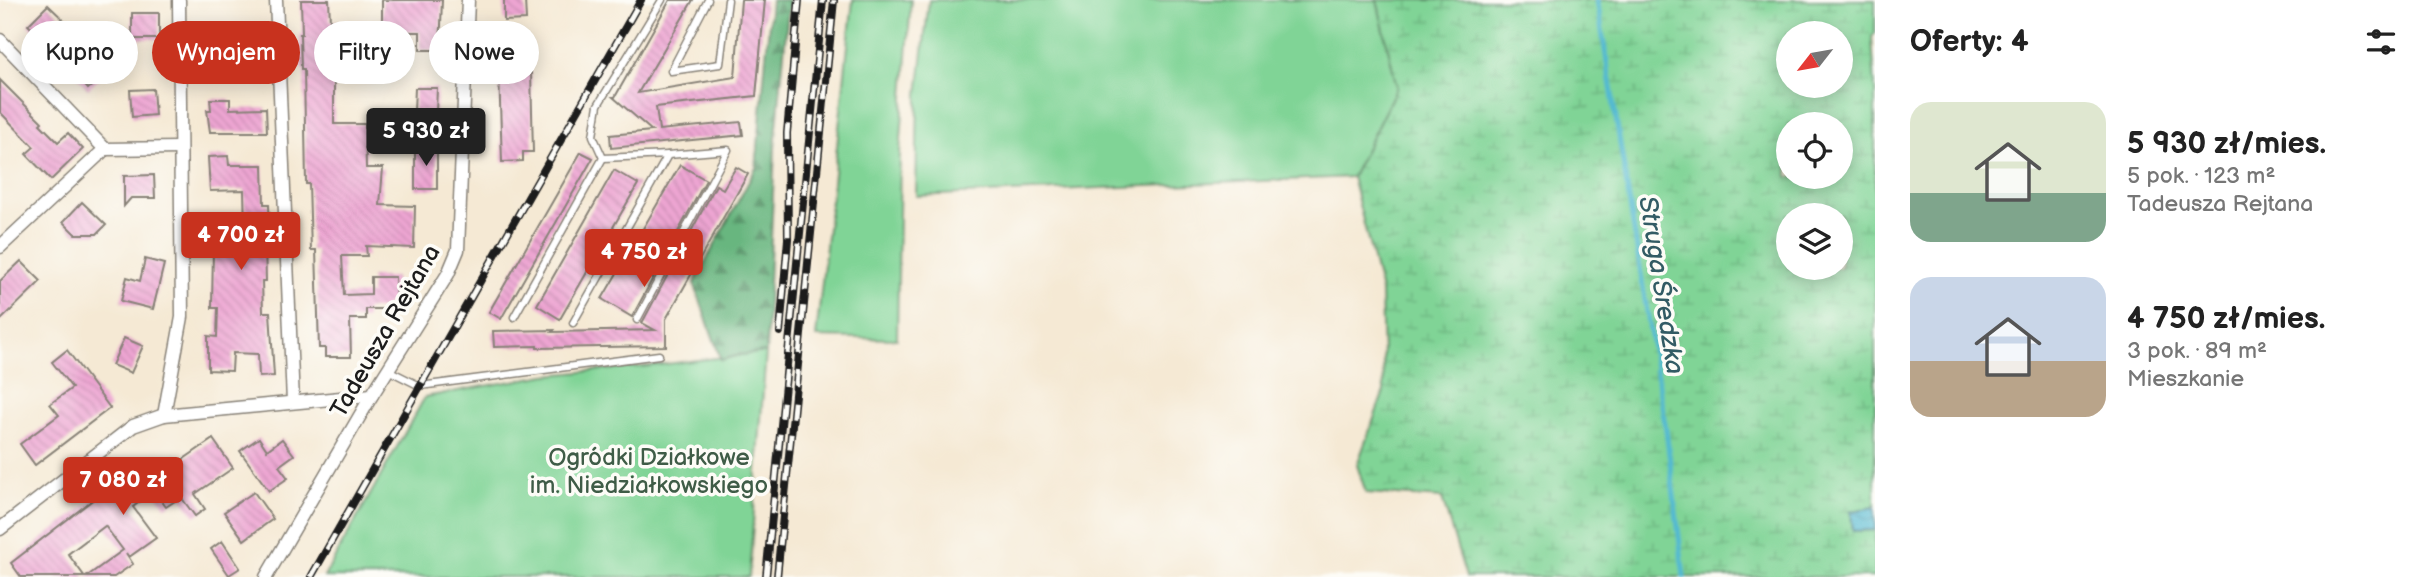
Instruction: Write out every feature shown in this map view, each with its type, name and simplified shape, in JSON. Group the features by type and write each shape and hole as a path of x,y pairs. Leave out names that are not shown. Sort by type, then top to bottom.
{"street":[{"path":"164,415 182,317 179,0"},
{"path":"276,0 293,402"},
{"name":"Tadeusza Rejtana","path":"266,577 372,396 448,274 458,250 468,0"},
{"path":"0,40 105,149"},
{"path":"0,247 105,149 179,148"},
{"path":"0,529 133,426 164,415 372,396"}],"lane":[{"path":"603,158 593,136 598,105 662,0"},
{"path":"708,0 671,71 720,64 728,0"},
{"path":"603,158 728,150 637,320"},
{"path":"573,323 668,155"},
{"path":"514,317 603,158"},
{"path":"388,370 420,386 659,355"}],"green space":[{"path":"771,0 789,0 775,148 766,352 721,360 694,283 756,168"},
{"path":"853,0 911,0 900,153 897,339 816,337"},
{"path":"929,0 1377,0 1397,87 1352,177 916,196 918,94"},
{"path":"1377,0 1875,0 1875,33 1872,37 1875,90 1875,507 1851,511 1853,531 1875,530 1875,577 1466,577 1442,498 1366,493 1357,465 1384,391 1381,291 1352,177 1397,87"},
{"name":"Ogródki Działkowe im. Niedziałkowskiego","path":"766,352 749,577 324,577 425,397 546,375"}],"water":[{"path":"1875,507 1875,530 1853,531 1851,511"}],"building":[{"path":"301,0 329,0 330,21 314,21 314,84 334,84 334,124 365,124 366,168 383,168 380,205 415,206 414,248 366,246 367,256 342,256 344,295 371,294 371,277 395,277 396,304 386,304 386,309 366,309 366,319 350,319 351,357 325,357 325,348 319,348 316,250 311,250 309,184 306,184"},
{"path":"382,0 442,0 441,21 429,21 429,50 420,50 420,32 415,32 415,21 382,21"},
{"path":"504,0 525,0 526,20 504,21"},
{"path":"670,0 693,0 638,93 735,77 741,0 765,0 756,96 656,107 659,130 741,122 743,135 611,148 610,135 652,131 613,97"},
{"path":"48,5 65,21 32,21"},
{"path":"132,13 159,13 159,21 152,21 152,39 138,39 138,21 132,21"},
{"path":"0,80 58,142 68,133 83,149 51,180 26,154 34,147 0,112"},
{"path":"499,84 531,84 533,152 523,152 523,161 502,162"},
{"path":"415,88 437,88 436,112 414,111"},
{"path":"153,89 155,115 132,117 130,90"},
{"path":"210,99 230,99 230,109 266,108 267,132 210,132 207,110 211,110"},
{"path":"415,146 437,147 437,189 415,189"},
{"path":"581,152 593,158 501,319 489,312"},
{"path":"228,156 229,165 263,165 264,204 269,204 270,244 265,245 263,312 270,312 274,376 259,377 258,354 233,353 232,371 208,370 208,336 217,337 218,308 212,308 213,249 210,229 245,228 244,190 210,191 208,157"},
{"path":"680,165 706,180 632,317 602,299"},
{"path":"736,167 748,174 666,319 666,346 494,347 493,331 655,330 642,323 716,185 723,189"},
{"path":"614,170 638,184 560,319 537,305"},
{"path":"154,175 155,198 131,198 124,206 124,176"},
{"path":"82,202 106,225 97,234 75,234 63,222"},
{"path":"145,259 164,264 153,309 121,301 127,277 140,281"},
{"path":"21,261 41,281 0,321 0,281"},
{"path":"124,338 143,346 131,373 112,365"},
{"path":"67,350 110,408 35,465 20,444 59,415 50,404 72,388 52,362"},
{"path":"259,438 267,450 282,439 294,455 279,466 288,478 269,491 240,451"},
{"path":"213,439 233,468 195,494 205,509 195,516 181,497 166,507 154,491 133,507 156,538 129,557 126,553 133,564 114,577 86,577 123,550 105,526 68,554 85,577 21,577 11,563 121,478 129,489 171,460 175,465"},
{"path":"254,492 273,519 244,540 224,512"},
{"path":"222,541 240,568 229,575 211,549"}],"waterway":[{"name":"Struga Średzka","path":"1597,0 1666,430 1684,577"}],"railway":[{"path":"311,577 641,0"},
{"path":"780,332 788,239 787,133 799,0"},
{"path":"766,577 823,0"},
{"path":"777,577 834,0"}]}
